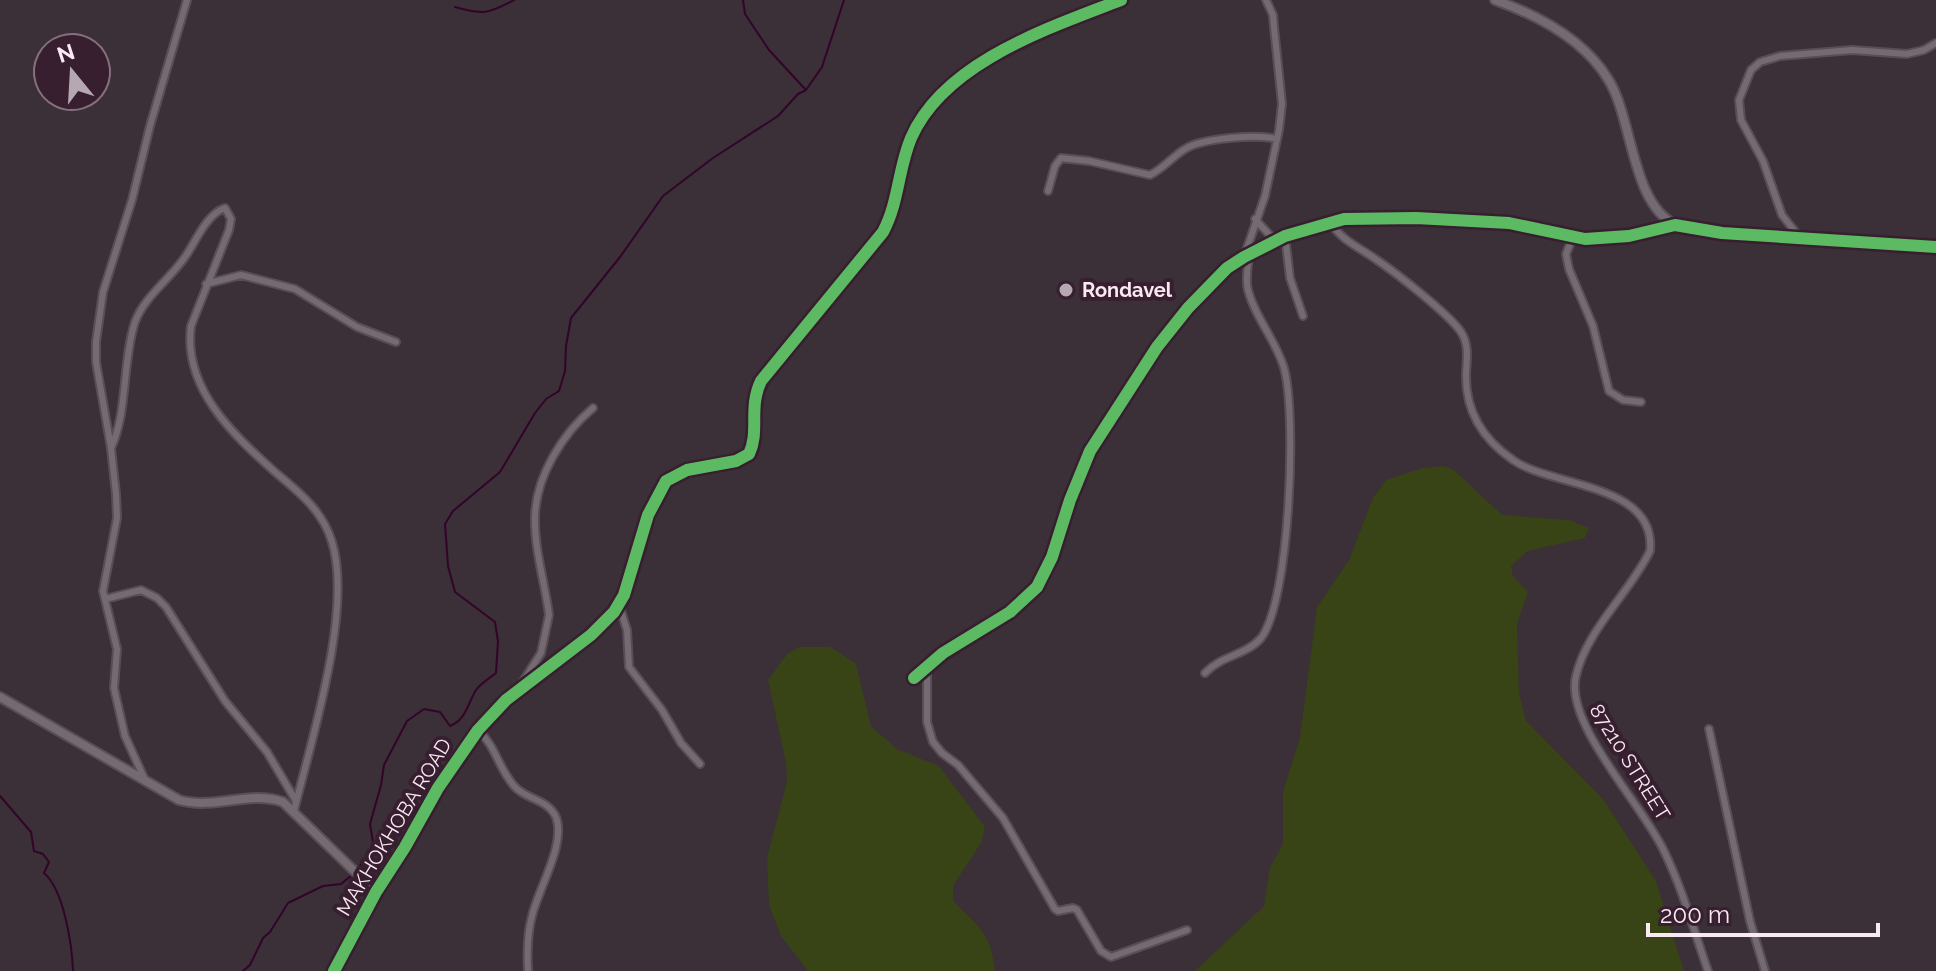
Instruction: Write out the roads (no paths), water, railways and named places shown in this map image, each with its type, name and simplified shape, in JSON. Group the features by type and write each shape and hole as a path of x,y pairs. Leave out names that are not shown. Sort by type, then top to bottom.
{"street":[{"path":"146,783 130,750 116,705 117,649 104,583 117,511 111,448 96,362 99,312 187,0"},
{"name":"MAKHOKHOBA ROAD","path":"334,971 376,892 444,779 478,730 517,691 591,635 619,605 648,515 666,481 687,470 736,461 749,454 754,442 753,404 761,381 883,232 895,206 911,137 928,110 948,88 1004,50 1121,0"},
{"path":"1205,673 1222,658 1254,645 1265,632 1277,588 1290,502 1285,371 1248,291 1246,255 1255,219 1265,196 1282,104 1273,15 1266,0"},
{"path":"1495,0 1558,30 1607,76 1618,98 1648,195 1675,225"},
{"path":"1801,239 1782,215 1763,161 1741,120 1739,100 1751,70 1760,62 1780,56 1852,50 1907,54 1936,43"},
{"path":"1048,191 1055,166 1061,158 1098,162 1150,175 1198,143 1259,135 1277,139"},
{"path":"111,448 120,421 124,376 140,312 182,263 216,211 225,208 231,219 229,230 195,311 190,337 192,362 200,388 248,448 309,502 325,522 334,546 337,601 327,679 295,806"},
{"path":"914,678 943,653 1010,612 1037,587 1052,557 1090,451 1179,320 1227,268 1285,236 1330,222 1367,218 1500,222 1573,237 1607,239 1675,225 1700,231 1936,247"},
{"path":"1255,219 1275,241"},
{"name":"87210 STREET","path":"1330,222 1340,236 1379,261 1459,329 1467,351 1466,382 1470,409 1479,427 1499,450 1521,466 1602,491 1630,507 1647,525 1650,551 1579,664 1574,685 1575,702 1582,722 1653,828 1665,852 1684,897 1708,971"},
{"path":"1285,236 1290,278 1303,316"},
{"path":"1573,237 1566,254 1569,269 1593,326 1609,391 1623,400 1641,402"},
{"path":"206,284 241,275 295,289 357,327 396,342"},
{"path":"517,691 541,653 549,627 535,515 538,499 549,465 559,447 581,418 593,408"},
{"path":"105,599 141,590 161,601 225,701 267,752 295,806 348,866 376,892"},
{"path":"619,605 627,630 629,667 662,710 681,743 700,764"},
{"path":"927,667 927,722 933,742 958,765 1008,825 1055,909 1077,910 1101,951 1111,957 1187,930"},
{"path":"0,697 170,796 190,803 210,804 265,797 295,806"},
{"path":"1709,729 1750,921 1765,971"},
{"path":"478,730 489,739 516,788 546,804 558,825 556,845 532,914 527,940 528,971"}],"waterway":[{"path":"455,7 485,12 514,0"},
{"path":"743,0 745,14 769,50 805,89"},
{"path":"356,871 370,852 373,842 370,824 384,765 407,721 424,709 440,712 450,726 463,715 476,690 496,673 498,641 495,622 455,592 448,566 445,524 453,511 500,472 535,413 546,399 559,391 565,371 571,318 663,196 713,158 778,116 798,94 806,90 822,67 844,0"},
{"path":"0,796 31,832 34,851 43,854 49,862 44,873 62,905 73,971"},
{"path":"243,971 250,965 263,938 288,903 323,886 341,884 352,875"}],"place":[{"name":"Rondavel","path":"1066,290"}]}
